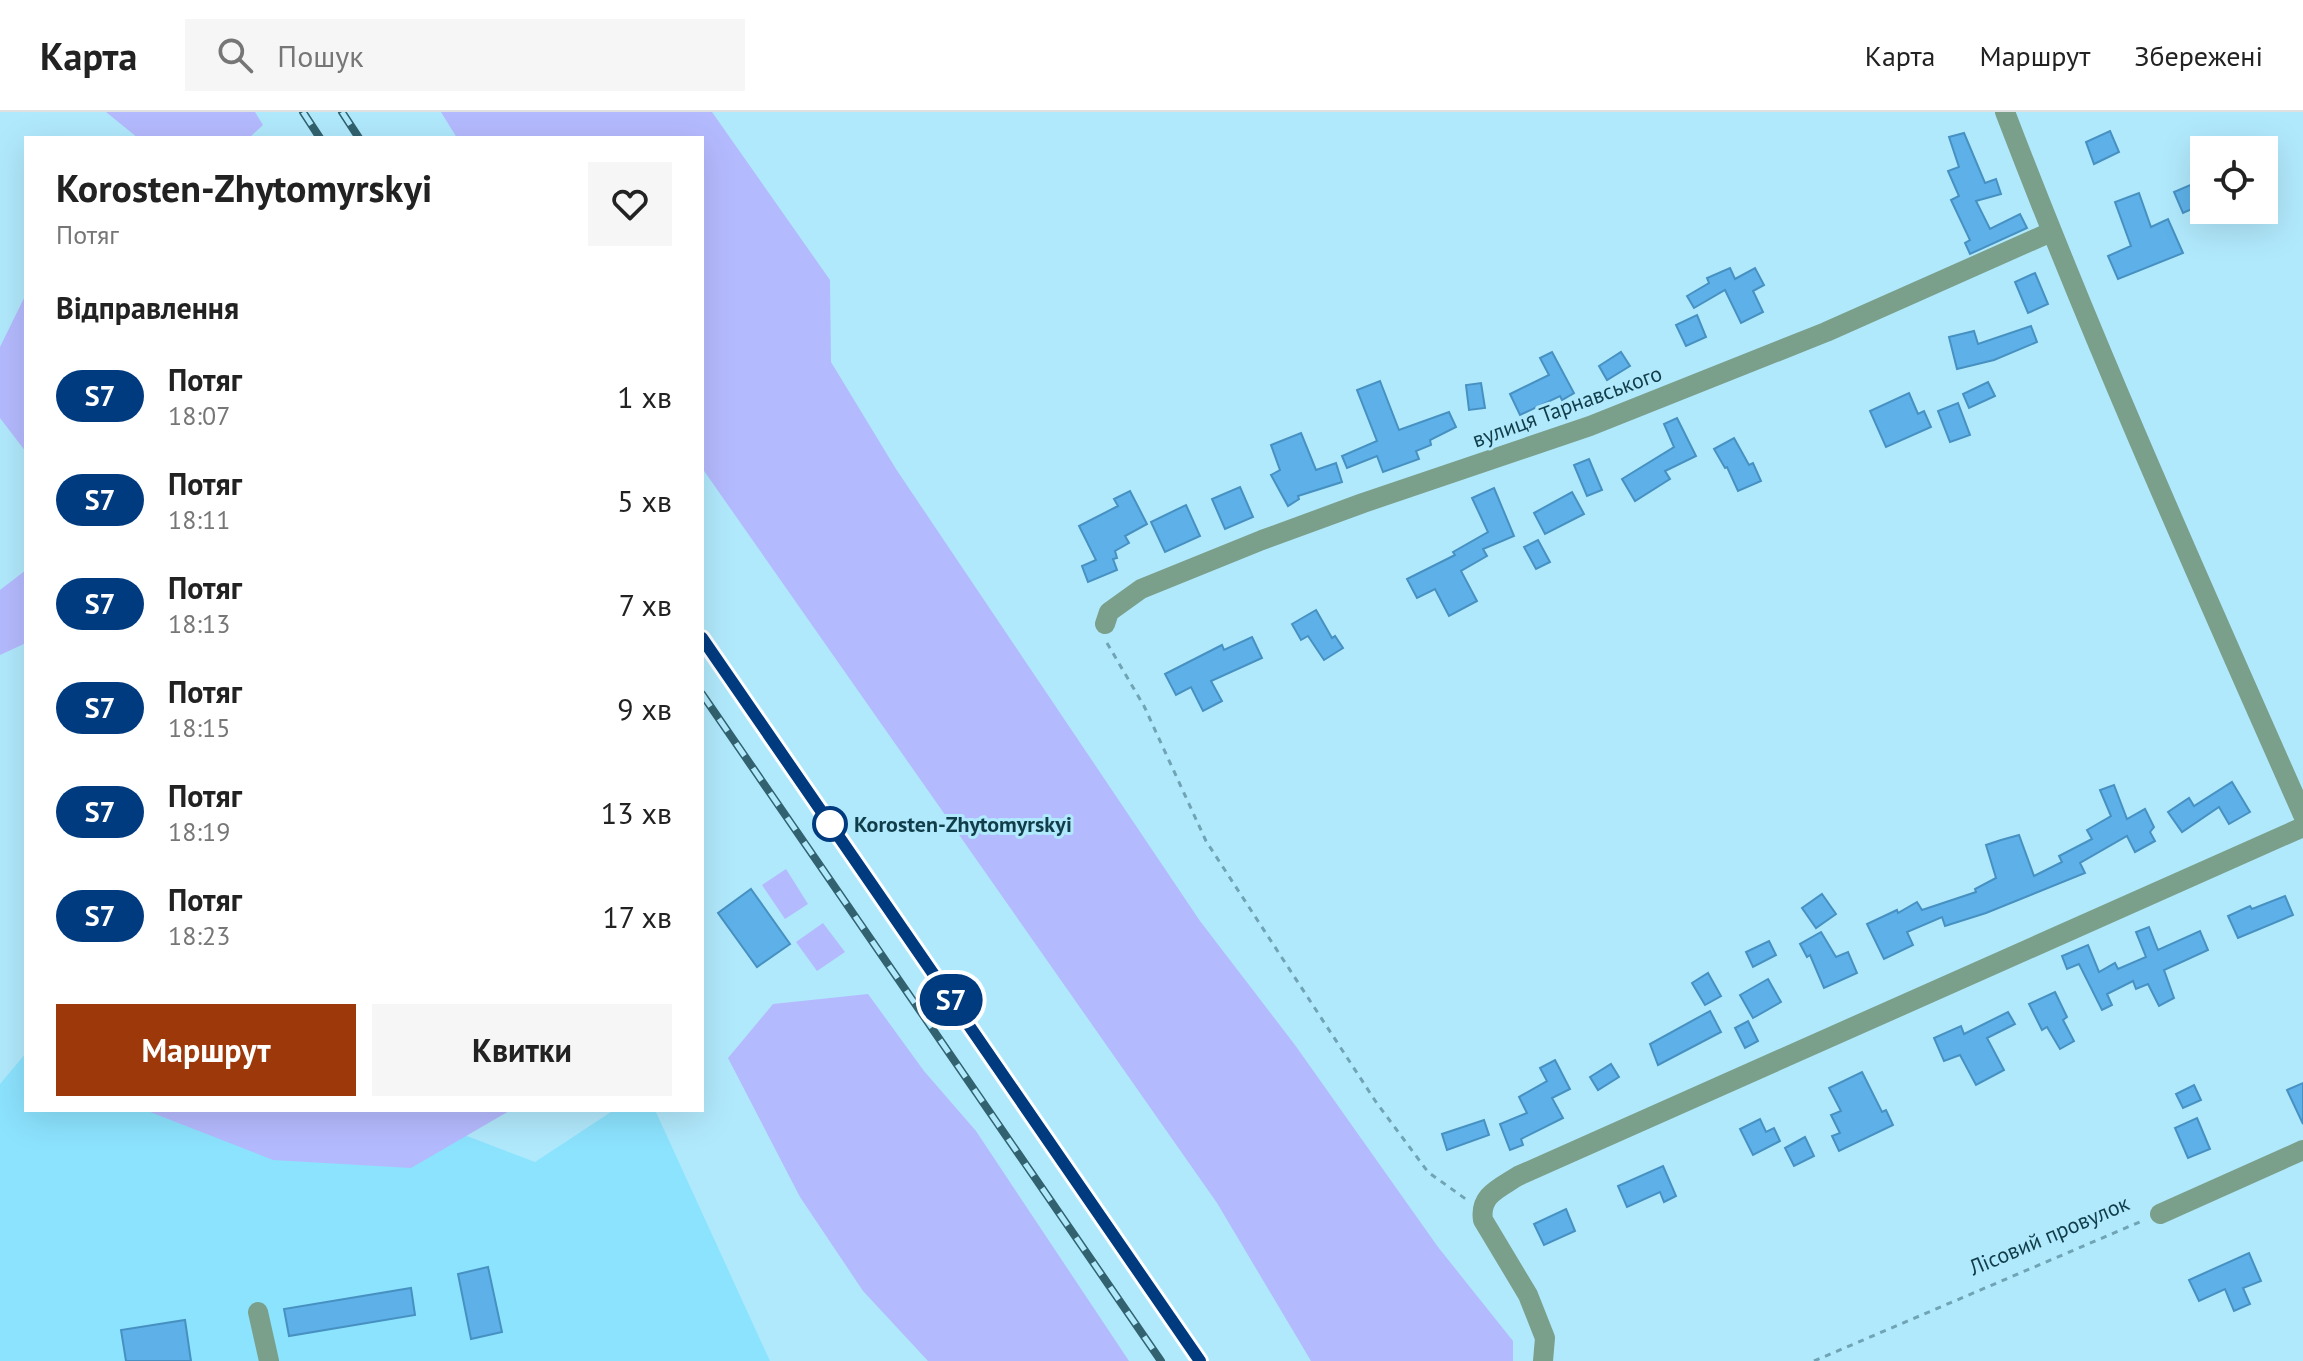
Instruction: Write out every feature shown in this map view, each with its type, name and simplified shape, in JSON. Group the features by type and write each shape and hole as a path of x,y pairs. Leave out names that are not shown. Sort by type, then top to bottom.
{"street":[{"path":"2005,112 2144,458 2303,815"},
{"name":"вулиця Тарнавського","path":"1105,624 1109,612 1141,589 1348,508 1617,416 1826,332 2051,232"},
{"path":"1543,1361 1545,1338 1528,1295 1483,1220 1481,1209 1486,1197 1518,1176 2303,827"},
{"name":"Лісовий провулок","path":"2160,1214 2303,1150"},
{"path":"258,1312 269,1361"}],"path":[{"path":"1105,624 1105,640 1144,706 1206,841 1376,1102 1428,1172 1481,1209"},
{"name":"Лісовий провулок","path":"1814,1361 2160,1214"}],"shaded area":[{"path":"106,112 255,112 263,125 251,136 136,136"},
{"path":"441,112 712,112 830,280 831,362 896,469 1200,921 1295,1045 1438,1247 1513,1341 1513,1361 1311,1361 1217,1203 704,471 704,136 456,136"},
{"path":"24,298 24,449 0,418 0,347"},
{"path":"24,572 24,644 0,655 0,590"},
{"path":"786,869 808,904 785,919 762,885"},
{"path":"823,923 845,952 817,971 796,942"},
{"path":"868,994 924,1071 976,1131 1129,1361 928,1361 863,1291 800,1197 728,1058 773,1004"},
{"path":"24,1055 24,1112 404,1112 535,1162 611,1112 656,1112 770,1361 0,1361 0,1084"},
{"path":"150,1112 508,1112 411,1168 273,1160"}],"building":[{"path":"2110,131 2119,152 2094,164 2086,142"},
{"path":"1964,133 1985,183 1996,179 2001,194 1976,201 1990,229 2020,214 2027,228 1970,254 1965,243 1970,240 1951,200 1959,196 1948,171 1959,167 1949,137"},
{"path":"2190,185 2190,210 2183,213 2174,192"},
{"path":"2139,193 2151,227 2168,219 2183,253 2118,279 2108,256 2131,246 2115,202"},
{"path":"1730,268 1735,279 1755,268 1764,285 1753,291 1763,312 1741,323 1725,290 1694,308 1687,296 1709,283 1707,278"},
{"path":"2035,273 2048,304 2028,313 2015,282"},
{"path":"1697,315 1706,337 1686,346 1676,325"},
{"path":"2031,326 2037,342 1994,360 1957,369 1949,337 1974,331 1978,344"},
{"path":"1552,352 1574,393 1562,400 1560,396 1520,415 1510,394 1549,375 1540,358"},
{"path":"1621,352 1630,366 1607,380 1599,366"},
{"path":"1380,381 1399,430 1449,412 1456,427 1430,440 1431,445 1416,451 1419,459 1383,472 1377,456 1347,468 1342,456 1377,441 1357,390"},
{"path":"1988,382 1995,396 1969,408 1963,394"},
{"path":"1481,383 1485,408 1469,410 1466,385"},
{"path":"1909,393 1918,414 1924,411 1931,427 1886,447 1870,411"},
{"path":"1958,403 1970,435 1950,442 1938,411"},
{"path":"1677,418 1696,456 1665,471 1670,479 1635,501 1622,479 1674,447 1664,424"},
{"path":"1301,433 1316,470 1336,463 1342,482 1298,496 1299,499 1288,506 1271,475 1280,470 1271,445"},
{"path":"1734,438 1749,465 1753,463 1761,481 1738,491 1714,449"},
{"path":"1589,459 1602,490 1587,496 1574,465"},
{"path":"1240,487 1253,517 1225,529 1212,499"},
{"path":"1494,488 1514,536 1483,549 1487,556 1461,571 1477,601 1449,616 1435,589 1417,598 1407,579 1455,555 1453,552 1488,532 1472,498"},
{"path":"1130,491 1147,524 1125,536 1129,543 1115,551 1117,558 1113,559 1117,570 1088,582 1082,566 1096,560 1079,526 1118,506 1114,499"},
{"path":"1572,492 1584,514 1545,534 1534,513"},
{"path":"1186,505 1200,536 1165,552 1151,522"},
{"path":"1538,540 1550,562 1536,569 1524,547"},
{"path":"1316,610 1332,638 1335,636 1343,648 1324,660 1308,636 1301,640 1292,624"},
{"path":"1252,637 1262,658 1211,681 1222,701 1203,711 1191,687 1176,695 1165,674 1222,645 1224,650"},
{"path":"2232,782 2250,812 2229,824 2219,807 2182,832 2168,812 2189,798 2194,806"},
{"path":"2114,785 2127,819 2145,809 2154,827 2150,832 2155,841 2135,852 2127,836 2080,863 2085,873 1945,926 1942,917 1907,932 1913,945 1884,959 1867,924 1897,910 1898,913 1917,902 1922,910 1976,892 1975,889 1996,878 1986,845 2001,840 2019,835 2034,876 2062,862 2059,856 2092,839 2087,830 2111,816 2100,790"},
{"path":"751,889 790,944 757,967 718,913"},
{"path":"1822,894 1836,914 1816,928 1802,908"},
{"path":"2285,896 2293,915 2238,938 2228,916"},
{"path":"2149,927 2158,950 2200,931 2208,950 2164,970 2174,998 2159,1006 2148,984 2136,989 2133,981 2107,994 2112,1005 2102,1010 2079,964 2067,969 2062,956 2088,945 2099,972 2115,963 2118,969 2146,957 2136,932"},
{"path":"1821,932 1836,957 1848,952 1857,973 1824,988 1810,955 1807,957 1800,944"},
{"path":"1769,941 1776,955 1753,967 1746,952"},
{"path":"1708,973 1721,996 1705,1005 1692,983"},
{"path":"1768,979 1781,1002 1753,1018 1740,995"},
{"path":"2055,992 2067,1017 2063,1020 2074,1041 2060,1049 2047,1027 2042,1030 2029,1004"},
{"path":"1710,1011 1721,1032 1658,1065 1650,1044"},
{"path":"2008,1012 2015,1024 1987,1038 2004,1070 1976,1085 1960,1055 1944,1061 1934,1038 1961,1026 1964,1034"},
{"path":"1748,1021 1758,1041 1745,1048 1735,1028"},
{"path":"1555,1060 1570,1089 1552,1098 1563,1118 1521,1139 1523,1145 1510,1150 1500,1124 1527,1113 1519,1097 1547,1081 1540,1068"},
{"path":"1611,1064 1619,1077 1598,1090 1590,1077"},
{"path":"1862,1072 1882,1112 1886,1110 1893,1125 1839,1151 1832,1136 1840,1133 1831,1115 1841,1111 1829,1088"},
{"path":"2303,1083 2303,1124 2287,1090"},
{"path":"2194,1085 2201,1100 2183,1108 2176,1094"},
{"path":"2197,1118 2210,1149 2188,1158 2175,1128"},
{"path":"1760,1119 1766,1132 1774,1128 1780,1141 1753,1155 1740,1129"},
{"path":"1484,1120 1489,1135 1447,1150 1442,1134"},
{"path":"1805,1137 1814,1156 1794,1166 1785,1148"},
{"path":"1663,1166 1676,1196 1664,1202 1660,1192 1627,1207 1618,1186"},
{"path":"1566,1209 1575,1231 1544,1245 1534,1224"},
{"path":"2249,1253 2261,1281 2243,1288 2250,1304 2234,1311 2225,1289 2199,1301 2189,1280"},
{"path":"488,1267 502,1332 471,1339 458,1274"},
{"path":"411,1288 415,1315 289,1336 284,1309"},
{"path":"185,1320 191,1361 126,1361 121,1330"}],"railway":[{"path":"303,112 319,136"},
{"path":"342,112 358,136"},
{"path":"704,641 1200,1361"},
{"path":"704,697 1161,1361"}],"train":[{"name":"S7","path":"704,641 1200,1361"}],"place":[{"name":"Korosten-Zhytomyrskyi","path":"830,824"}]}
